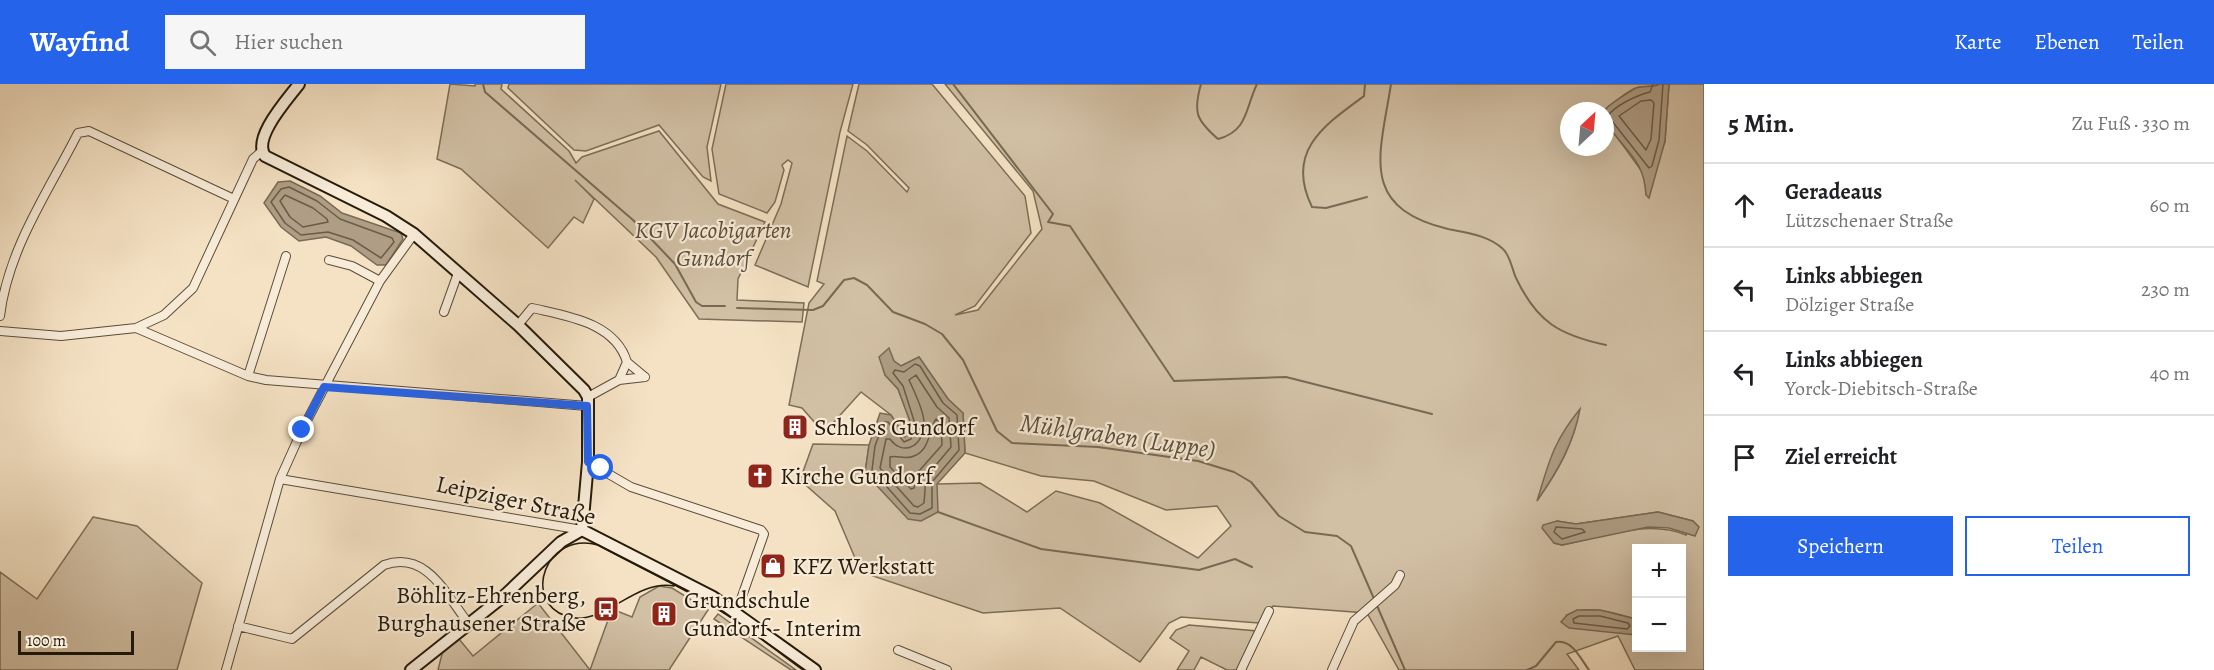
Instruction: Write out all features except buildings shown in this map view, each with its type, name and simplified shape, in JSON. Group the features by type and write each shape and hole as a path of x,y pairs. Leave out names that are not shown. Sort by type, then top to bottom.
{"street":[{"path":"299,84 267,129 261,144 261,151 271,161 386,216 414,234 518,325 579,384 587,401 588,462 582,530 561,542 504,596 411,670"},
{"path":"0,316 3,291 12,258 78,132 89,131 234,199"},
{"path":"0,331 61,336 136,328 164,315 193,288 253,159 261,151"},
{"path":"226,670 280,479 324,387 380,281 414,234"},
{"path":"248,376 286,255"},
{"path":"329,260 352,266 380,281"},
{"path":"444,312 458,273"},
{"path":"136,328 248,376 324,387 587,401 619,380 645,378 627,362 615,341 604,331 585,321 532,308 518,325"},
{"path":"619,380 627,362"},
{"path":"588,462 632,487 761,530 765,534 740,602 734,610"},
{"name":"Leipziger Straße","path":"280,479 582,530 734,610 815,670"},
{"path":"238,626 292,639 384,565 403,561 414,563 425,569 469,624"},
{"path":"1332,670 1354,621 1395,585 1400,575"},
{"path":"1241,670 1269,611"},
{"path":"898,650 948,670"}],"green space":[{"name":"KGV Jacobigarten Gundorf","path":"450,84 475,86 475,84 502,84 501,89 569,151 576,163 582,157 659,131 718,204 765,222 738,279 737,300 804,303 802,322 699,319 656,257 575,180 594,199 583,223 574,217 548,248 461,169 437,159"},
{"path":"509,84 721,84 707,147 711,181 703,177 659,125 586,151 574,150 508,88"},
{"path":"726,84 853,84 840,132 808,287 755,265 781,204 792,163 788,160 782,165 784,170 775,202 767,213 719,194 712,149"},
{"path":"859,84 932,84 1025,196 1031,233 975,306 955,315 978,310 1042,229 1033,191 945,84 1660,84 1636,88 1614,102 1560,102 1560,156 1614,156 1614,133 1645,176 1646,195 1665,141 1669,84 1704,84 1704,670 1635,670 1618,636 1567,654 1579,670 1399,670 1367,613 1273,606 1259,623 1181,617 1169,623 1140,662 1060,608 983,613 861,572 835,511 800,480 813,444 869,445 865,473 937,484 980,483 1027,512 1056,491 1100,503 1198,558 1231,526 1217,506 1166,510 1094,481 1041,476 965,453 963,413 948,399 919,357 901,366 894,361 885,375 898,389 911,424 905,437 891,415 861,392 824,433 802,408 789,405 809,303 824,284 817,281 847,136 867,151 907,192 909,188 867,145 848,131","holes":["1579,410 1564,457 1538,499","1658,512 1693,521 1686,535 1656,529 1640,529 1562,545 1554,543 1551,537 1557,521 1576,524"]},
{"path":"93,517 137,526 202,583 177,670 0,670 0,572 37,599"},
{"path":"659,586 672,588 708,610 669,670 590,670 612,609 632,617 640,597"},
{"path":"538,603 590,670 438,670 443,650 459,639 473,656"},
{"path":"718,614 796,670 791,670 714,619"},
{"path":"1189,625 1257,631 1238,670 1227,670 1201,657 1194,670 1177,670 1189,651 1170,638 1176,630"}],"water":[{"path":"1669,84 1665,141 1649,198 1646,195 1645,183 1638,165 1614,133 1614,102 1636,88"},
{"path":"290,181 320,196 342,213 401,233 403,239 386,265 377,265 351,246 326,237 299,241 281,227 264,203 278,182"},
{"path":"889,348 894,361 901,366 919,357 948,399 963,413 965,453 937,484 938,512 921,521 908,519 865,473 869,445 880,413 891,415 905,437 911,424 898,389 885,375 879,357"},
{"path":"1580,409 1574,434 1564,457 1537,501 1558,442"},
{"path":"1658,512 1693,521 1699,527 1695,536 1669,528 1648,527 1562,545 1554,543 1542,528 1543,525 1557,521 1576,524"},
{"path":"1577,610 1600,610 1632,618 1632,635 1569,628 1561,622 1567,615"}],"waterway":[{"name":"Mühlgraben (Luppe)","path":"483,84 485,92 633,220 675,264 696,302 702,306 725,306"},
{"path":"953,84 1053,214 1048,222 1070,226 1174,381 1286,377 1432,414"},
{"path":"1201,84 1197,102 1198,115 1218,139 1235,131 1240,125 1257,84"},
{"path":"1365,84 1364,96 1335,118 1313,142 1306,156 1303,171 1305,188 1312,207 1326,208 1367,197"},
{"path":"1391,84 1380,155 1382,175 1388,192 1400,207 1419,219 1448,229 1477,235 1497,244 1507,255 1524,293 1541,316 1562,331 1606,345"},
{"name":"Mühlgraben (Luppe)","path":"737,308 813,310 823,306 844,280 854,278 867,285 893,312 925,324 942,334 963,360 997,431 1012,443 1098,447 1198,461 1234,472 1251,482 1279,516 1305,532 1337,536 1351,546 1405,670"},
{"path":"938,512 1041,549 1199,570 1235,559 1252,567"},
{"name":"Mühlgraben (Luppe)","path":"1527,670 1536,666 1556,642 1572,647 1589,670"}],"tram line":[{"path":"674,586 659,586 645,590 593,616 580,618 566,616 553,608 545,597 543,583 546,570 553,557 564,548 580,543 598,545 720,610 803,670"}],"place":[{"name":"Schloss Gundorf","path":"795,427"},
{"name":"Kirche Gundorf","path":"760,476"},
{"name":"KFZ Werkstatt","path":"773,566"},
{"name":"Böhlitz-Ehrenberg, Burghausener Straße","path":"606,609"},
{"name":"Grundschule Gundorf - Interim","path":"664,614"}],"route":[{"path":"302,430 324,387 587,406 588,462 601,468"}]}
